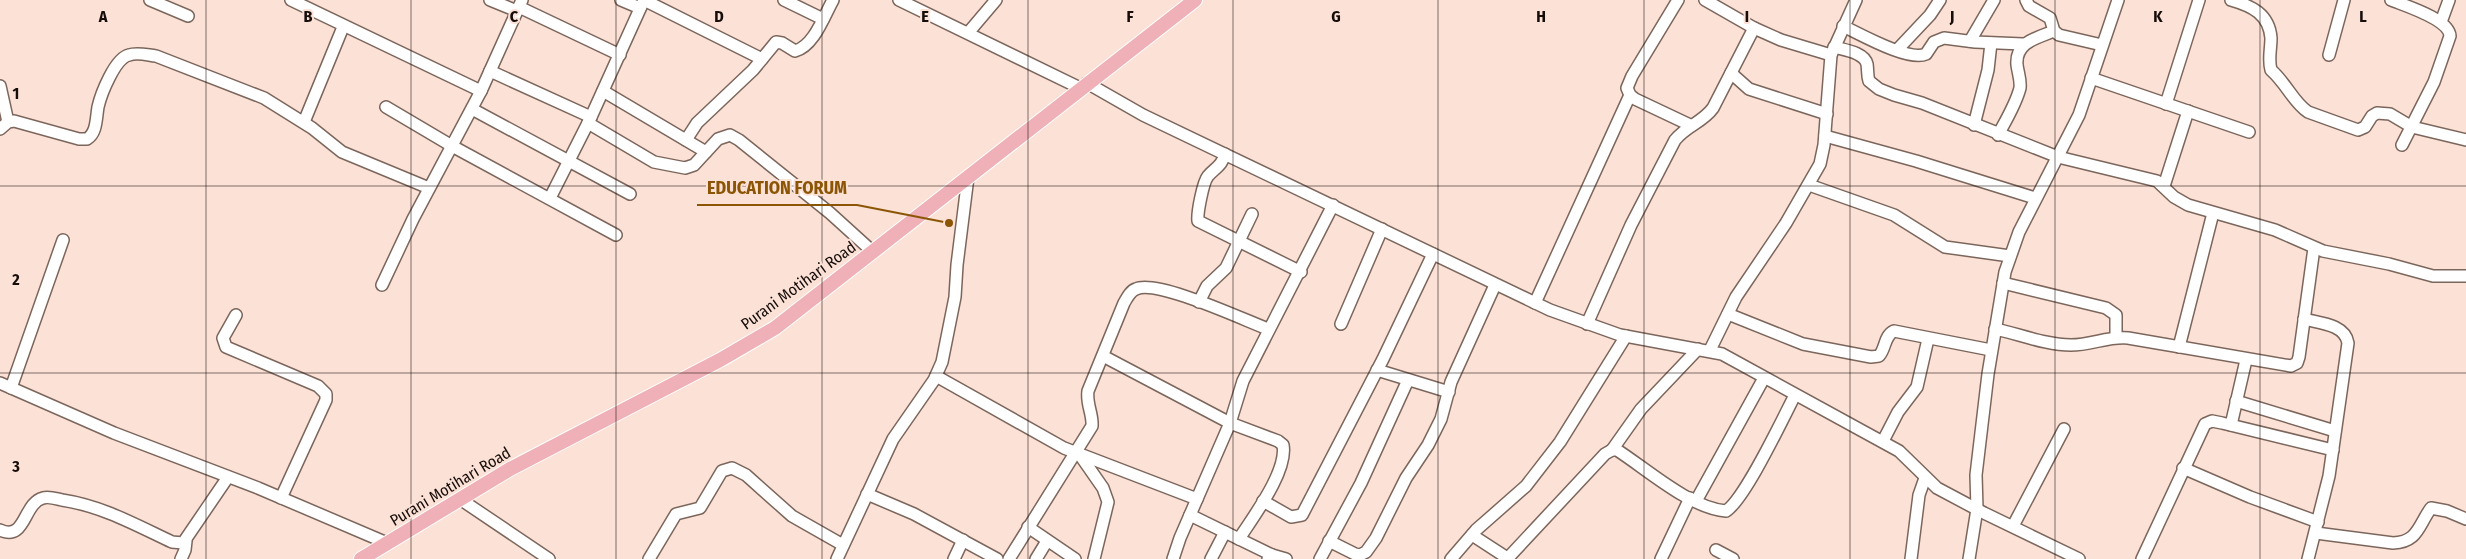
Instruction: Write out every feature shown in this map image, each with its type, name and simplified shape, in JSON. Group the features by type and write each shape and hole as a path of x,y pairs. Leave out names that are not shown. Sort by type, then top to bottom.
{"main road":[{"name":"Purani Motihari Road","path":"361,559 539,453 763,336 1195,0"}],"street":[{"path":"150,0 188,16"},
{"path":"291,0 481,91"},
{"path":"490,0 519,6 620,55"},
{"path":"620,0 643,3 762,58"},
{"path":"784,0 822,19"},
{"path":"686,140 697,123 776,42 782,43 796,51 801,50 814,34 833,0"},
{"path":"899,0 1083,86 1535,304 1587,324 1626,336 1704,349 1722,354 1883,441 1910,460 1925,478 1937,488 2079,559"},
{"path":"968,33 996,0"},
{"path":"1678,0 1632,76 1627,88 1630,95 1690,124"},
{"path":"1705,0 1754,28 1781,40 1864,58 1867,62 1868,81 1879,89 1922,103 1998,135 2058,157 2150,178 2164,186 2178,200 2213,213 2275,230 2314,248 2444,277 2466,284"},
{"path":"1472,535 1508,559 1605,454 1612,450 1641,409 1704,349 1809,185 1820,164 1825,136 1833,51 1856,0"},
{"path":"1897,50 1930,15 1940,0"},
{"path":"1970,41 1994,0"},
{"path":"2026,0 2029,6 2050,18 2054,31 2059,35 2102,45"},
{"path":"1969,559 1977,509 1976,475 1991,350 2003,283 2010,256 2035,198 2079,115 2118,0"},
{"path":"2166,104 2199,0"},
{"path":"2231,0 2252,6 2264,19 2270,38 2272,70 2286,85 2302,108 2358,130 2366,127 2372,116 2383,112 2412,127 2466,140"},
{"path":"2329,55 2344,0"},
{"path":"2391,0 2441,22 2450,31 2448,44 2412,127 2402,145"},
{"path":"2441,22 2450,0"},
{"path":"550,198 620,55 643,3"},
{"path":"382,285 429,188 481,91 519,6"},
{"path":"304,122 343,26"},
{"path":"1843,26 1911,56 1922,56 1939,38 2024,44 2054,31"},
{"path":"1587,324 1630,225 1676,140 1690,124 1705,119 1754,28"},
{"path":"1974,125 1988,70 1991,43"},
{"path":"1998,135 2019,91 2021,82 2017,58 2024,44"},
{"path":"0,86 4,126 24,123 79,139 87,139 94,132 101,97 118,62 123,57 135,54 156,56 264,98 304,122 342,152 429,188"},
{"path":"490,71 589,120 654,162 690,168 718,139 730,135 739,140 830,213 873,252"},
{"path":"1731,73 1750,89 1827,114"},
{"path":"2091,78 2249,132"},
{"path":"603,90 706,152"},
{"path":"1535,304 1630,95"},
{"path":"386,107 452,146 616,235"},
{"path":"472,109 630,194"},
{"path":"2164,186 2188,112"},
{"path":"1825,136 1916,161 2035,198"},
{"path":"1225,154 1223,161 1205,183 1198,221 1301,272"},
{"path":"837,559 894,439 936,376 942,362 952,321 968,177"},
{"path":"1809,185 1894,215 1953,249 2010,256"},
{"path":"1173,559 1230,423 1240,390 1268,330 1301,272 1333,206"},
{"path":"2179,347 2213,213"},
{"path":"1199,302 1207,286 1226,268 1252,214"},
{"path":"1341,324 1382,229"},
{"path":"12,388 64,240"},
{"path":"1994,329 2061,344 2087,344 2116,336 2246,360 2292,366 2296,363 2314,248"},
{"path":"1263,501 1291,517 1302,515 1377,370 1433,254"},
{"path":"2444,277 2466,276"},
{"path":"2003,283 2106,308 2116,315 2116,336"},
{"path":"1329,541 1355,554 1366,552 1371,547 1406,478 1428,445 1441,419 1449,392 1495,285"},
{"path":"1008,559 1077,454 1092,426 1087,399 1088,391 1124,303 1136,289 1160,289 1199,302 1268,330"},
{"path":"236,314 223,338 226,347 318,386 326,394 326,400 281,498"},
{"path":"1728,314 1803,344 1871,357 1878,356 1883,352 1887,337 1894,331 1991,350"},
{"path":"2304,319 2332,326 2347,335 2348,342 2332,450 2317,528 2308,559"},
{"path":"1451,559 1472,535 1526,486 1560,442 1626,336"},
{"path":"1883,441 1898,412 1917,387 1928,339"},
{"path":"1103,356 1230,423 1283,444 1284,451 1281,463 1263,501 1238,539"},
{"path":"2231,425 2246,360"},
{"path":"1377,370 1449,392"},
{"path":"936,376 1077,454 1197,499"},
{"path":"1661,559 1764,378"},
{"path":"1320,559 1361,483 1408,380"},
{"path":"0,383 114,433 281,498 388,543"},
{"path":"1612,450 1618,450 1693,500 1718,510 1726,511 1731,508 1770,444 1795,395"},
{"path":"2236,402 2335,431"},
{"path":"2142,559 2205,424 2212,421 2332,450"},
{"path":"2013,526 2064,429"},
{"path":"1077,454 1103,488 1108,502 1094,559"},
{"path":"649,559 676,514 700,508 722,471 732,468 746,476 792,516 843,545"},
{"path":"2183,468 2317,528 2393,543 2405,543 2414,537 2432,508 2447,511 2466,519"},
{"path":"181,559 186,541 204,510 228,477"},
{"path":"1911,559 1919,495 1925,478"},
{"path":"867,494 914,514 997,559"},
{"path":"0,530 9,534 15,532 37,501 48,497 99,508 172,542 179,544 186,541"},
{"path":"460,499 549,559"},
{"path":"1190,515 1270,557 1286,559"},
{"path":"1028,527 1075,559"},
{"path":"1211,559 1225,532"},
{"path":"954,559 963,540"},
{"path":"1036,559 1047,541"},
{"path":"1716,550 1733,559"}],"place":[{"name":"EDUCATION FORUM","path":"949,223"}]}
